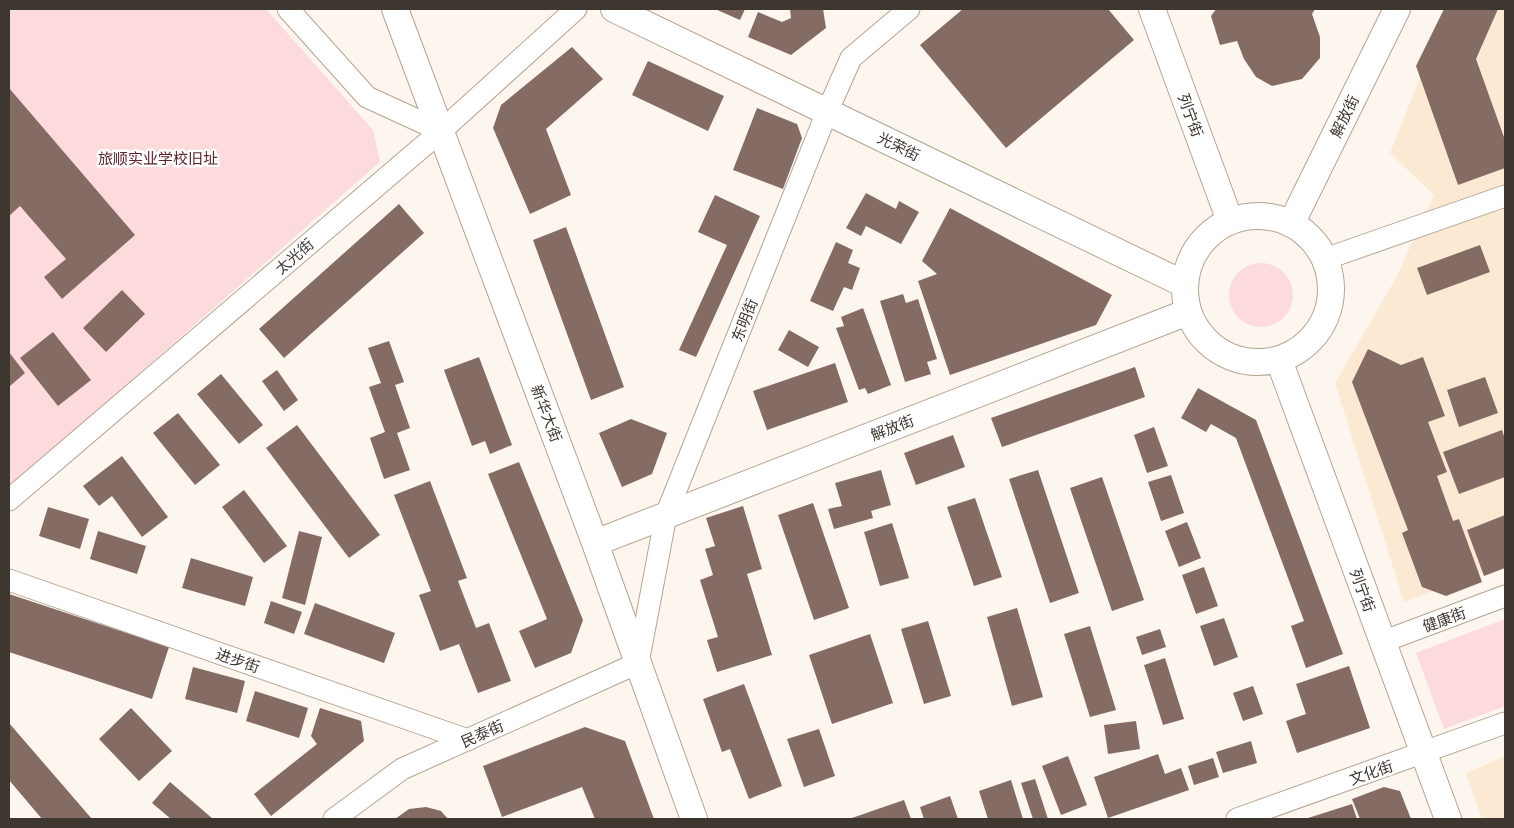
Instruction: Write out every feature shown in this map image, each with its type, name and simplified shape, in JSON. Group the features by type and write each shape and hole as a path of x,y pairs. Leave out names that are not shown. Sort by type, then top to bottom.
{"street":[{"path":"288,9 367,96 441,130"},
{"name":"新华大街","path":"395,9 596,543 694,819"},
{"name":"太光街","path":"9,500 441,130 576,9"},
{"name":"光荣街","path":"614,9 1184,284"},
{"name":"东明街","path":"638,662 666,515 827,112 851,58 909,9"},
{"name":"列宁街","path":"1152,9 1230,220"},
{"name":"解放街","path":"1291,224 1397,9"},
{"path":"1325,259 1505,196"},
{"path":"1250,216 1272,217 1291,224 1312,238 1325,259 1331,284 1329,308 1318,331 1302,349 1279,360 1256,363 1234,359 1214,348 1198,332 1188,312 1184,284 1188,264 1198,246 1212,231 1230,220 1250,216"},
{"name":"解放街","path":"596,543 1188,312"},
{"name":"列宁街","path":"1279,360 1448,819"},
{"name":"进步街","path":"9,580 468,740"},
{"name":"健康街","path":"1382,642 1505,596"},
{"name":"民泰街","path":"334,819 402,769 638,662"},
{"name":"文化街","path":"1237,819 1505,723"}],"shaded area":[{"path":"1447,9 1505,9 1505,564 1404,602 1335,383 1396,278 1434,195 1390,153"},
{"path":"1505,756 1505,819 1482,819 1466,773"}],"green space":[{"name":"旅顺实业学校旧址","path":"9,9 266,9 373,130 380,162 9,488"},
{"path":"1255,263 1267,263 1284,272 1291,283 1293,295 1291,307 1284,318 1267,327 1255,327 1243,322 1234,313 1229,301 1229,289 1234,277 1243,268"},
{"path":"1505,619 1505,706 1444,729 1416,653"}],"building":[{"path":"715,9 745,9 740,20"},
{"path":"790,9 823,9 826,28 791,55 748,37 758,12 782,22 791,18"},
{"path":"963,9 1108,9 1134,40 1006,148 920,45"},
{"path":"1216,9 1315,9 1312,14 1320,37 1320,58 1302,79 1272,86 1256,77 1244,59 1237,41 1220,45 1211,16"},
{"path":"1444,9 1498,9 1476,59 1505,140 1505,168 1458,185 1416,66"},
{"path":"572,47 603,79 546,129 571,195 530,214 493,128 501,105"},
{"path":"648,61 724,96 708,131 632,95"},
{"path":"9,88 135,235 62,299 44,277 66,259 20,206 9,216"},
{"path":"757,108 797,124 802,138 783,189 733,170"},
{"path":"866,193 896,209 899,201 919,212 901,244 866,226 861,236 846,228"},
{"path":"715,195 760,216 696,357 679,350 727,245 698,232"},
{"path":"399,204 424,233 284,358 259,329"},
{"path":"950,208 1112,295 1096,325 950,375 918,281 937,274 922,261"},
{"path":"566,227 624,387 591,400 533,240"},
{"path":"836,242 853,250 848,263 860,268 852,290 844,287 833,311 810,301"},
{"path":"1480,245 1490,272 1427,295 1417,268"},
{"path":"122,290 145,314 106,352 83,328"},
{"path":"903,294 906,303 918,299 937,359 927,362 931,374 905,382 880,301"},
{"path":"863,308 891,385 868,394 865,388 859,390 836,328 844,326 841,317"},
{"path":"789,330 819,347 808,367 778,350"},
{"path":"53,332 91,380 58,406 20,358"},
{"path":"389,341 404,382 395,385 410,428 397,433 410,470 384,479 370,438 385,432 369,387 381,383 368,348"},
{"path":"1368,349 1401,365 1423,357 1445,416 1428,422 1447,472 1437,476 1453,521 1459,519 1482,582 1446,596 1422,587 1402,533 1408,530 1352,382"},
{"path":"9,352 25,373 10,386 9,384"},
{"path":"479,357 512,445 490,454 485,441 472,446 444,370"},
{"path":"835,363 848,402 767,430 753,391"},
{"path":"1135,367 1145,397 1002,447 991,418"},
{"path":"277,370 298,400 284,411 262,381"},
{"path":"221,374 263,425 239,444 197,394"},
{"path":"1485,377 1498,413 1459,427 1447,390"},
{"path":"1198,388 1256,420 1343,654 1306,668 1291,626 1304,621 1236,438 1211,424 1206,432 1181,418"},
{"path":"178,413 220,465 195,485 153,433"},
{"path":"631,419 667,433 652,474 622,487 599,433"},
{"path":"297,425 380,535 349,558 266,448"},
{"path":"1154,427 1168,466 1147,473 1134,435"},
{"path":"1502,430 1505,439 1505,477 1459,494 1443,452"},
{"path":"953,435 965,467 916,485 904,453"},
{"path":"122,456 168,517 142,537 112,496 99,506 83,486"},
{"path":"519,462 583,620 571,653 535,668 519,631 547,619 488,474"},
{"path":"881,470 891,505 871,511 873,518 834,529 828,509 842,506 835,483"},
{"path":"1038,470 1079,593 1050,603 1009,479"},
{"path":"1171,475 1184,513 1161,521 1148,482"},
{"path":"1102,477 1144,600 1112,611 1070,488"},
{"path":"430,481 467,578 458,581 476,628 489,623 511,681 478,693 459,644 440,651 419,595 431,591 394,495"},
{"path":"244,490 287,546 264,563 222,507"},
{"path":"975,498 1002,577 974,586 947,507"},
{"path":"813,503 849,608 814,620 778,515"},
{"path":"743,506 762,569 747,574 772,655 717,672 707,640 718,637 700,580 713,575 705,549 715,546 706,518"},
{"path":"48,507 89,519 80,549 39,536"},
{"path":"1505,515 1505,568 1484,576 1467,530"},
{"path":"1187,522 1201,558 1179,567 1165,531"},
{"path":"892,523 909,578 880,586 864,532"},
{"path":"98,531 146,546 137,574 90,559"},
{"path":"299,531 322,537 305,605 282,598"},
{"path":"191,558 253,577 245,606 182,588"},
{"path":"1204,567 1218,606 1196,614 1182,575"},
{"path":"9,594 169,647 152,699 9,652"},
{"path":"271,601 302,612 294,634 264,623"},
{"path":"315,603 395,633 384,663 304,634"},
{"path":"1017,608 1043,697 1012,706 987,617"},
{"path":"1224,618 1238,657 1214,666 1200,626"},
{"path":"928,621 951,696 924,704 901,629"},
{"path":"1090,626 1116,710 1090,717 1064,634"},
{"path":"1160,629 1166,647 1142,655 1136,637"},
{"path":"870,634 893,703 832,724 809,655"},
{"path":"1165,658 1184,719 1163,725 1144,665"},
{"path":"1349,666 1370,728 1297,753 1286,721 1306,714 1296,684"},
{"path":"193,667 245,681 237,713 185,699"},
{"path":"744,684 782,786 749,799 730,749 722,752 703,699"},
{"path":"1253,686 1263,714 1243,721 1233,693"},
{"path":"255,691 308,708 299,738 246,721"},
{"path":"131,708 172,751 139,781 99,739"},
{"path":"320,708 361,721 364,741 271,816 254,794 317,744 311,736"},
{"path":"1136,721 1140,749 1108,754 1104,725"},
{"path":"9,723 92,819 42,819 9,780"},
{"path":"585,727 625,741 654,819 595,819 582,787 502,817 483,766"},
{"path":"819,729 835,776 804,787 787,739"},
{"path":"1251,741 1257,763 1223,773 1216,752"},
{"path":"1158,754 1165,774 1181,768 1189,790 1108,818 1094,777"},
{"path":"1068,756 1087,805 1061,815 1042,766"},
{"path":"1213,758 1219,777 1194,785 1188,766"},
{"path":"1035,779 1048,819 1033,819 1021,783"},
{"path":"1011,780 1023,819 988,819 979,791"},
{"path":"170,782 213,819 171,819 152,803"},
{"path":"1384,787 1400,791 1411,819 1360,819 1352,799"},
{"path":"950,796 958,819 924,819 920,807"},
{"path":"904,800 911,819 849,819"},
{"path":"1352,804 1357,819 1305,819"},
{"path":"426,807 441,811 448,819 395,819 409,809"}]}
